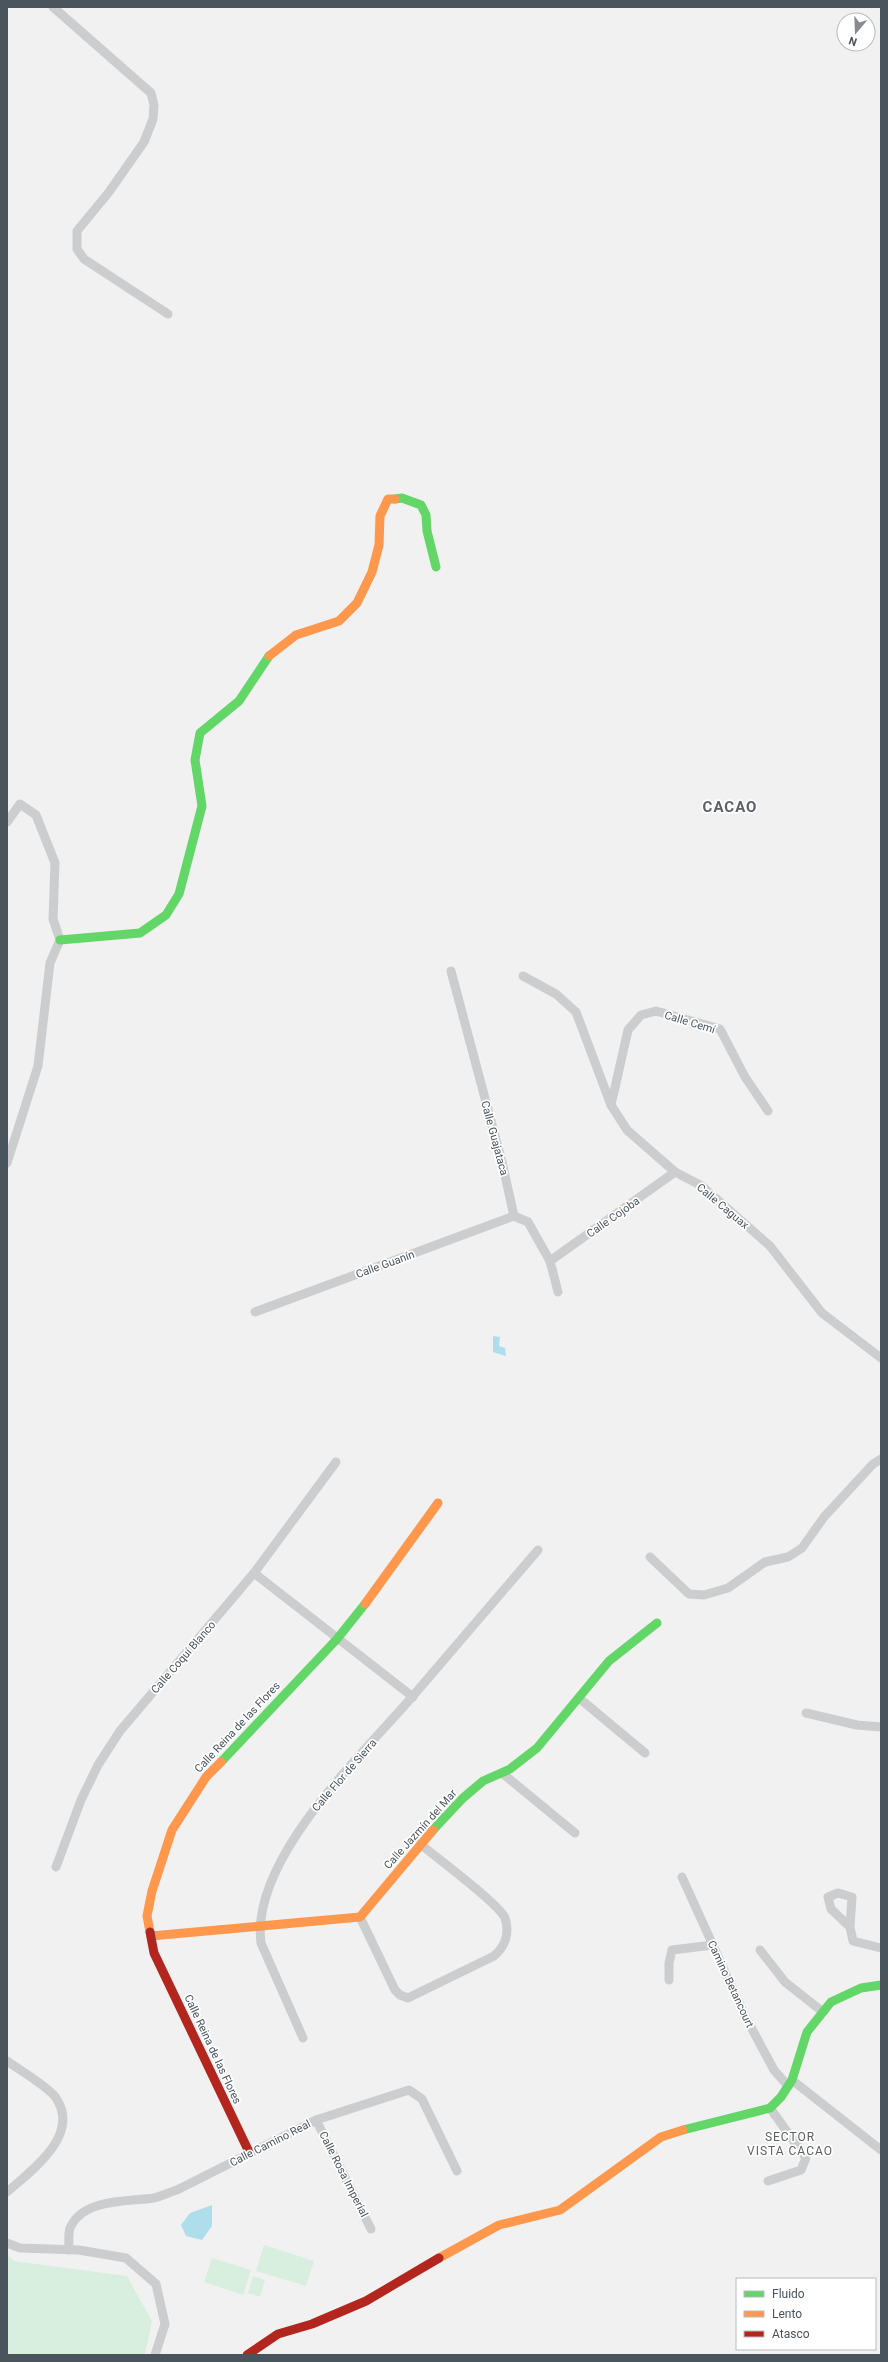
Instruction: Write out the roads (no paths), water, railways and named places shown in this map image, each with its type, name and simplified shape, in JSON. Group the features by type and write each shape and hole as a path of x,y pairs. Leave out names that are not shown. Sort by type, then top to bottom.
{"street":[{"path":"53,7 151,93 154,105 153,119 144,142 109,192 77,231 77,249 84,259 168,314"},
{"path":"60,940 140,933 166,915 179,894 202,806 195,760 200,733 239,701 269,656 296,635 339,621 357,602 372,572 379,545 380,516 388,499 402,498 420,505 426,516 426,531 436,567"},
{"path":"7,822 20,804 36,815 55,863 53,919 60,940 50,963 38,1066 7,1162"},
{"name":"Calle Guajataca","path":"451,972 502,1162 514,1216"},
{"name":"Calle Caguax","path":"523,976 556,994 576,1012 611,1105 626,1130 675,1172 702,1186 770,1246 822,1313 881,1358"},
{"name":"Calle Cemí","path":"611,1105 628,1030 641,1015 656,1011 720,1029 745,1077 768,1111"},
{"name":"Calle Cojoba","path":"550,1261 675,1172"},
{"path":"514,1216 528,1222 550,1261 558,1292"},
{"name":"Calle Guanín","path":"255,1312 514,1216"},
{"path":"650,1557 689,1594 704,1595 728,1588 765,1562 788,1557 802,1548 824,1517 873,1464 881,1459"},
{"name":"Calle Coquí Blanco","path":"56,1867 81,1800 98,1765 116,1736 165,1676 200,1639 254,1574 336,1462"},
{"name":"Calle Reina de las Flores","path":"250,2154 154,1953 147,1916 152,1891 172,1830 206,1777 337,1639 365,1604 438,1503"},
{"name":"Calle Flor de Sierra","path":"303,2038 274,1976 261,1943 259,1928 261,1912 274,1877 308,1816 413,1697 538,1550"},
{"path":"254,1574 413,1697"},
{"name":"Calle Jazmín del Mar","path":"360,1917 420,1844 463,1798 483,1781 510,1769 537,1748 609,1662 657,1623"},
{"path":"579,1698 645,1753"},
{"path":"806,1712 857,1726 881,1727"},
{"path":"502,1773 575,1833"},
{"path":"150,1936 259,1928 360,1917 395,1990 400,1995 408,1998 494,1956 501,1950 506,1939 507,1930 505,1917 486,1898 420,1844"},
{"name":"Camino Betancourt","path":"682,1877 745,2016 774,2070 881,2150"},
{"path":"850,1927 854,1942 881,1948"},
{"path":"669,1980 669,1963 672,1950 713,1945"},
{"path":"760,1950 784,1982 823,2012"},
{"path":"247,2355 278,2334 312,2324 366,2302 436,2258 499,2225 560,2210 661,2137 729,2117 770,2108 790,2083 807,2032 831,2002 860,1988 881,1985"},
{"path":"7,2061 56,2097 63,2112 60,2136 41,2162 7,2192"},
{"name":"Calle Camino Real","path":"69,2250 70,2229 77,2218 94,2207 112,2202 156,2198 177,2190 316,2120 409,2090 415,2092 422,2098 457,2170"},
{"path":"768,2181 801,2170 806,2158 770,2108"},
{"name":"Calle Rosa Imperial","path":"316,2120 371,2229"},
{"path":"7,2243 20,2248 69,2250 126,2258 156,2284 165,2324 155,2355"}],"water":[{"path":"493,1336 500,1337 499,1346 505,1348 506,1356 493,1352"},
{"path":"212,2205 212,2226 202,2240 186,2236 181,2225 190,2213"}],"district":[{"name":"CACAO","path":"730,807"},
{"name":"SECTOR VISTA CACAO","path":"790,2144"}]}
